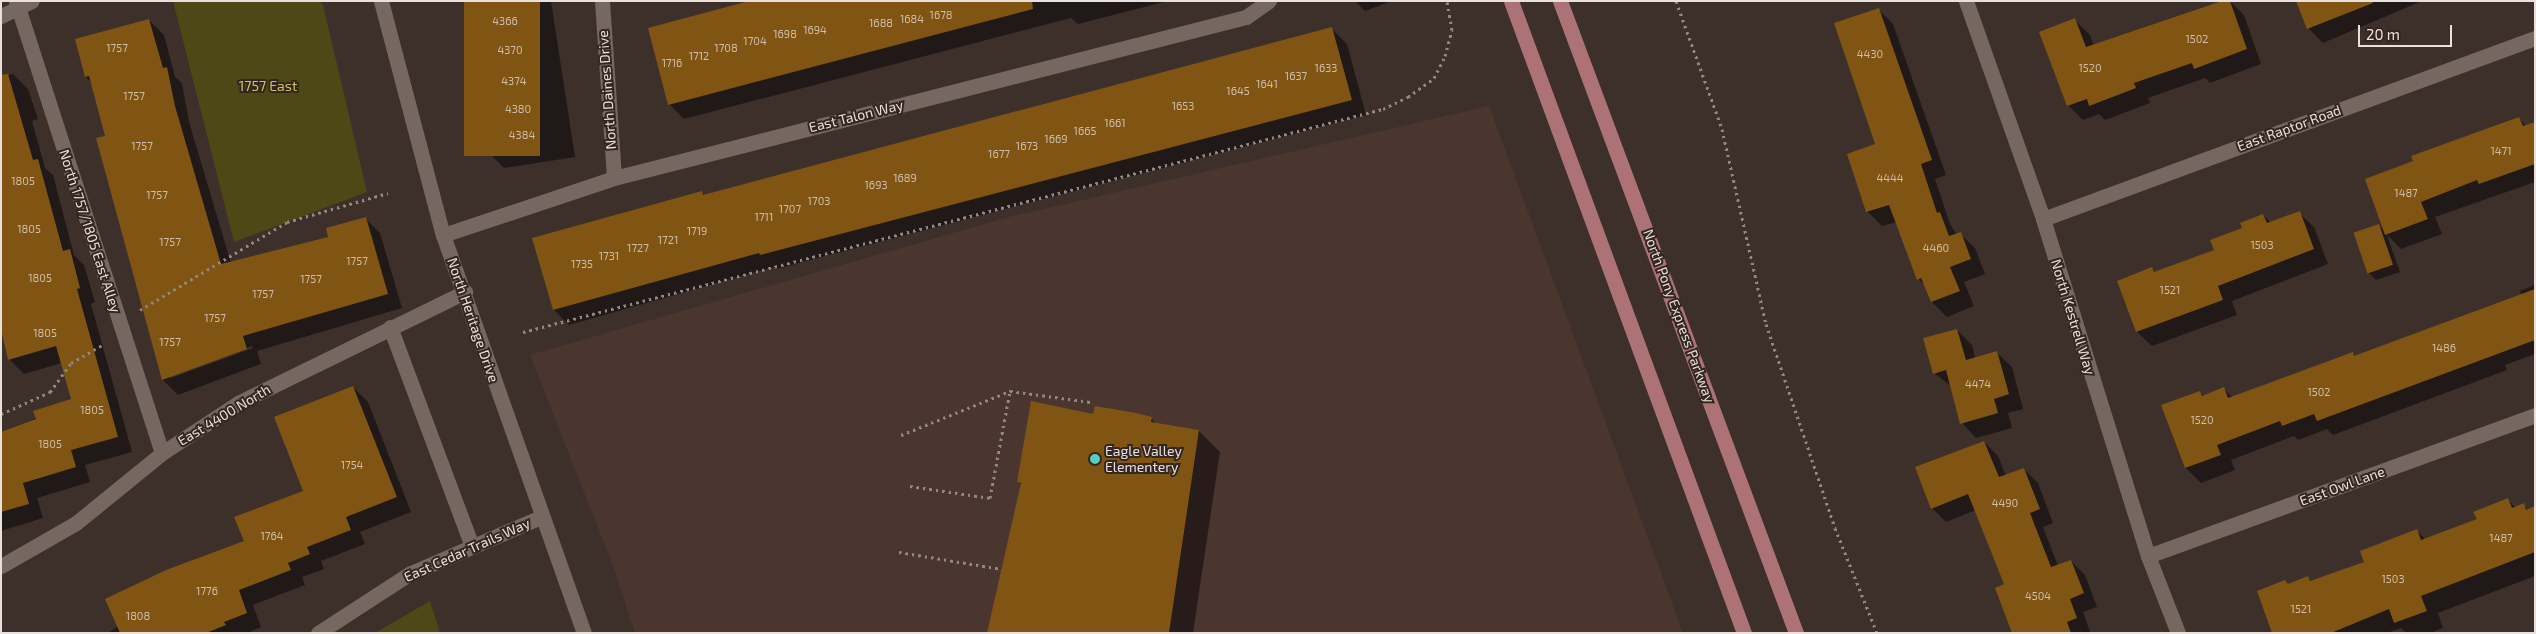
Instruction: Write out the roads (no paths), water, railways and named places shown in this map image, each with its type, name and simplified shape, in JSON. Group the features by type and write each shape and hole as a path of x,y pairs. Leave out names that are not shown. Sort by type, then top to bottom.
{"main road":[{"path":"1511,1 1744,633"},
{"name":"North Pony Express Parkway","path":"1560,1 1796,633"}],"street":[{"path":"1,16 16,5 32,1"},
{"name":"North Heritage Drive","path":"381,1 443,235 465,292 541,517 584,633"},
{"name":"East Talon Way","path":"443,235 614,178 1246,17 1269,1"},
{"name":"North Kestrell Way","path":"1966,1 2043,219 2148,556 2178,633"},
{"name":"North Daines Drive","path":"601,2 614,178"},
{"name":"North 1757/1805 East Alley","path":"16,5 162,453"},
{"name":"East Raptor Road","path":"2043,219 2535,38"},
{"name":"East 4400 North","path":"1,566 76,523 162,453 238,403 390,327 465,292"},
{"path":"390,327 472,546"},
{"name":"East Owl Lane","path":"2148,556 2535,415"},
{"name":"East Cedar Trails Way","path":"318,633 409,574 541,517"}],"place":[{"name":"Eagle Valley Elementery","path":"1095,459"}],"park label":[{"name":"1757 East","path":"268,86"}]}
